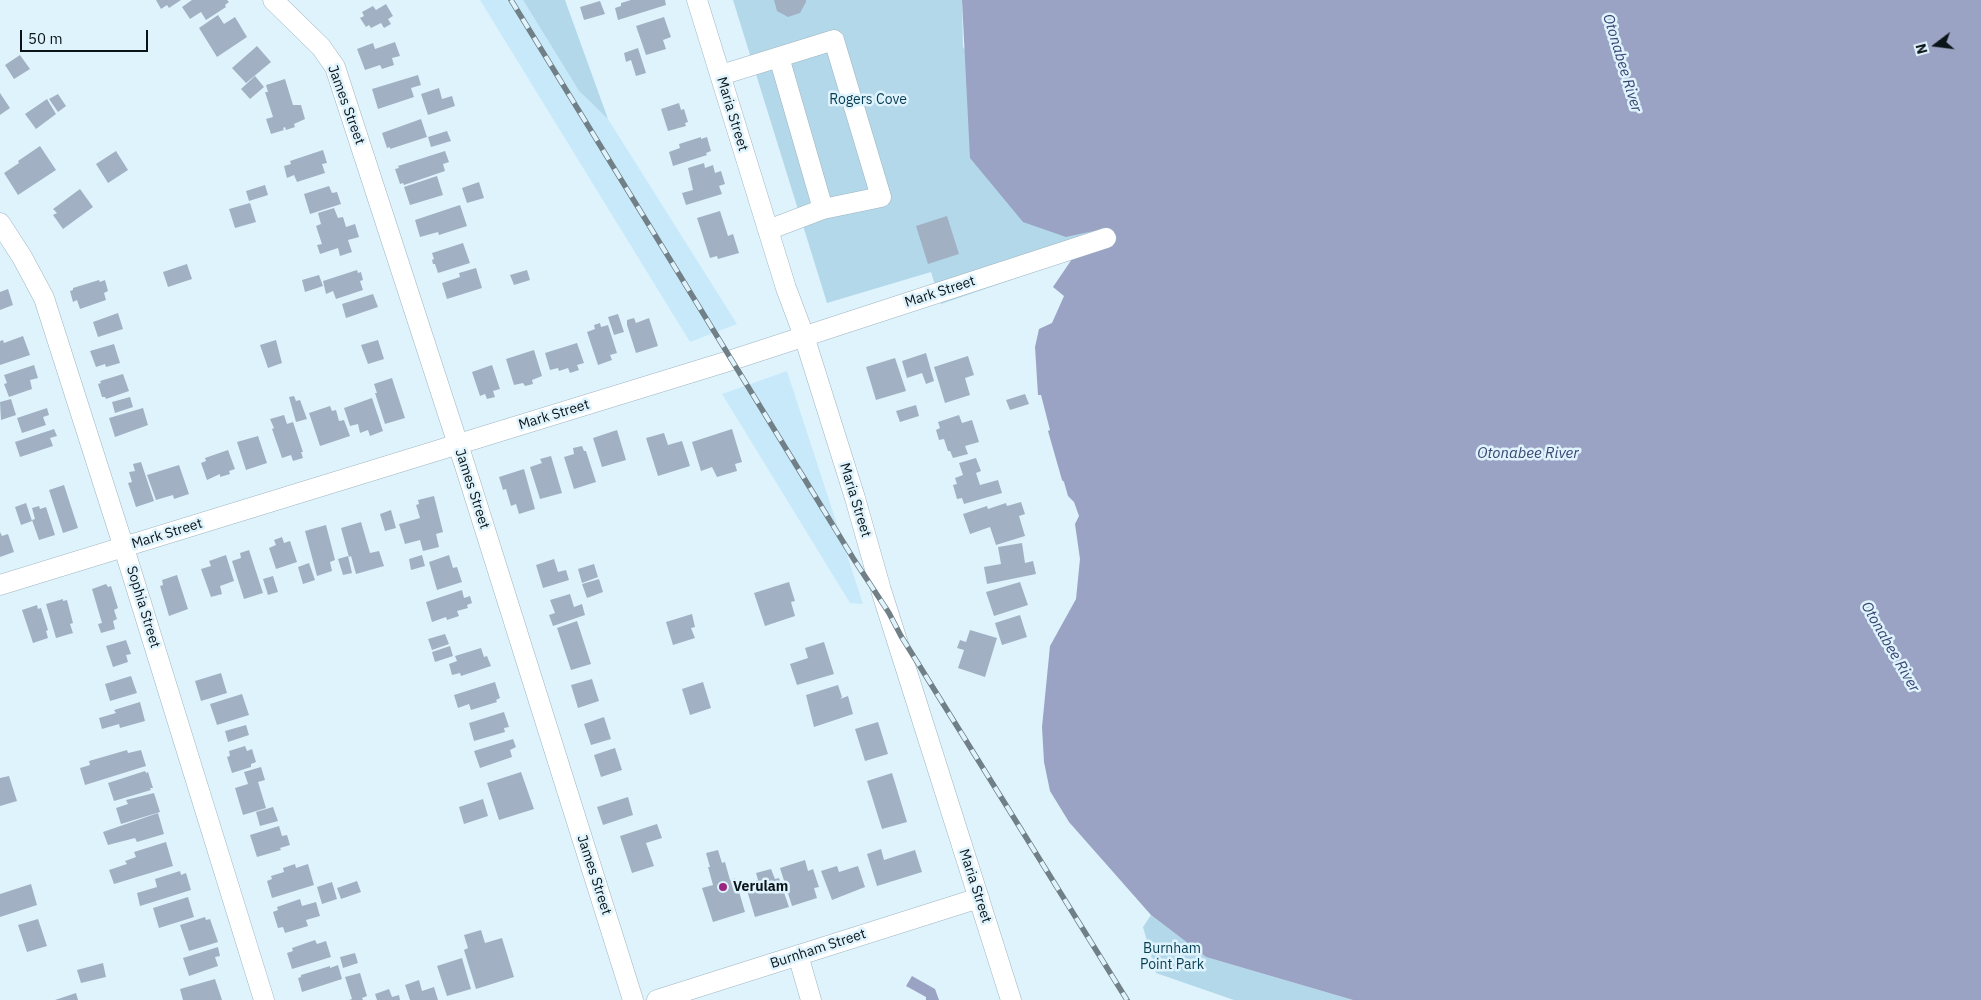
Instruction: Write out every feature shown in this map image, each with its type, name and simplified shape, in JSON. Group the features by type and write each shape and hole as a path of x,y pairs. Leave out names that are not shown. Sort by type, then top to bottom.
{"street":[{"name":"James Street","path":"273,0 321,47 335,67 458,446 633,1000"},
{"name":"Maria Street","path":"697,0 786,288 804,336 855,498 881,590 1011,1000"},
{"path":"721,75 834,40 880,197 823,209 768,230"},
{"path":"779,57 823,209"},
{"name":"Sophia Street","path":"0,223 22,257 44,298 124,548 264,1000"},
{"name":"Mark Street","path":"0,585 458,446 1106,238"},
{"name":"Burnham Street","path":"658,1000 979,898"},
{"path":"798,956 811,1000"}],"shaded area":[{"path":"480,0 523,0 579,91 608,119 737,324 690,342"},
{"path":"787,371 863,604 850,603 722,394"}],"green space":[{"path":"523,0 565,0 608,119 579,91"},
{"name":"Rogers Cove","path":"733,0 962,0 963,47 1103,229 1072,259 941,304 931,272 827,303"},
{"name":"Burnham Point Park","path":"1151,915 1206,957 1353,1000 1234,1000 1156,973 1143,927"}],"water":[{"name":"Otonabee River","path":"962,0 1981,0 1981,1000 1353,1000 1206,957 1151,915 1069,822 1050,791 1044,762 1042,727 1050,646 1076,599 1080,559 1075,524 1079,516 1062,480 1048,431 1050,430 1041,395 1038,395 1035,347 1039,329 1052,323 1064,296 1053,287 1072,259 1103,229 1066,237 1023,222 970,158"},
{"path":"912,976 935,989 939,1000 926,1000 926,997 906,986"}],"building":[{"path":"156,0 181,0 169,8 167,5 161,9"},
{"path":"192,0 227,0 229,2 225,5 226,7 206,20 201,12 190,19 182,7"},
{"path":"631,0 665,0 666,5 618,20 615,8 621,6 621,3"},
{"path":"774,0 806,0 806,2 800,13 788,17 777,11"},
{"path":"600,1 605,14 584,20 580,7"},
{"path":"386,4 393,16 388,19 391,24 384,28 381,23 371,28 369,25 366,27 360,18 364,16 362,12 373,6 376,10"},
{"path":"218,15 224,24 235,17 247,37 217,57 199,28"},
{"path":"664,17 671,37 663,40 666,49 646,55 636,26"},
{"path":"395,42 400,56 392,58 394,65 382,69 380,65 365,70 357,49 373,43 375,49"},
{"path":"257,46 271,62 246,83 232,68"},
{"path":"638,48 646,73 636,76 631,60 626,62 624,53"},
{"path":"20,55 30,69 14,79 5,65"},
{"path":"418,75 421,85 411,88 414,97 378,109 372,89"},
{"path":"255,76 264,87 250,99 241,89"},
{"path":"285,79 293,105 301,105 305,119 294,124 295,127 286,130 285,127 283,128 284,130 271,134 266,119 273,117 265,92 268,92 266,85"},
{"path":"439,88 442,99 452,96 455,106 428,115 421,94"},
{"path":"0,93 10,108 0,115"},
{"path":"58,94 66,106 58,112 49,99"},
{"path":"47,99 56,114 36,129 25,114"},
{"path":"679,103 681,110 684,109 688,122 685,123 686,126 668,131 661,109"},
{"path":"421,119 427,137 390,149 390,147 387,148 382,133"},
{"path":"447,131 451,141 431,147 428,137"},
{"path":"701,137 701,139 707,137 711,151 706,153 707,155 673,166 669,152 680,148 679,144"},
{"path":"40,146 56,170 18,195 4,173"},
{"path":"323,150 327,163 322,164 325,173 297,182 294,175 287,178 284,166 291,164 290,161"},
{"path":"116,151 128,170 108,183 96,164"},
{"path":"445,151 449,162 443,164 445,171 404,185 403,183 400,184 395,169 399,168 398,166"},
{"path":"704,163 705,168 713,165 715,173 721,171 725,184 719,186 722,194 686,205 682,193 693,190 688,168"},
{"path":"437,176 443,195 410,205 404,187"},
{"path":"479,182 484,198 467,203 462,188"},
{"path":"265,185 268,195 249,201 246,191"},
{"path":"329,186 332,193 337,192 341,204 310,214 304,194"},
{"path":"80,189 93,207 63,229 53,215 57,213 53,209"},
{"path":"250,203 256,222 235,228 229,209"},
{"path":"460,205 467,226 439,235 438,232 420,237 415,220"},
{"path":"334,208 338,218 343,217 346,227 355,224 359,237 348,240 352,252 340,256 338,248 320,254 317,245 322,244 316,226 321,224 318,213"},
{"path":"720,211 728,236 733,234 739,253 718,259 717,256 710,258 697,218"},
{"path":"947,216 959,254 928,264 916,226"},
{"path":"463,243 470,263 438,273 435,264 433,264 432,253"},
{"path":"187,264 192,279 168,287 163,272"},
{"path":"476,268 482,288 447,299 442,283 460,277 459,273"},
{"path":"357,270 358,273 361,272 363,280 360,281 363,290 336,299 333,291 326,294 323,281"},
{"path":"527,270 530,280 514,285 510,275"},
{"path":"319,275 323,286 305,292 302,280"},
{"path":"99,280 100,282 105,280 108,291 104,293 106,300 80,309 77,300 73,302 70,291 73,288"},
{"path":"8,289 13,305 0,310 0,292"},
{"path":"373,294 378,307 346,318 342,304"},
{"path":"118,313 123,329 98,337 93,322"},
{"path":"618,314 624,332 614,335 608,317"},
{"path":"634,318 636,323 649,318 658,346 636,353 627,325 627,320"},
{"path":"600,323 601,327 608,325 617,353 610,355 612,360 598,365 587,332 595,329 594,325"},
{"path":"23,336 30,355 0,365 0,341 3,340 4,343"},
{"path":"276,340 282,363 268,368 260,345"},
{"path":"378,340 384,359 368,364 361,345"},
{"path":"577,343 584,363 577,365 579,370 570,373 568,368 559,371 558,368 550,370 545,353"},
{"path":"114,344 120,363 106,367 105,364 96,367 90,351"},
{"path":"534,350 542,376 532,380 533,384 525,386 523,383 514,385 506,359"},
{"path":"926,353 934,381 926,384 922,373 907,378 902,361"},
{"path":"968,356 974,375 965,378 970,395 945,403 934,367"},
{"path":"895,358 906,391 876,400 866,367"},
{"path":"34,365 38,378 30,380 32,389 9,397 4,384 7,383 4,375"},
{"path":"492,365 500,389 493,391 495,397 487,399 485,394 480,396 472,372"},
{"path":"123,374 129,391 106,399 102,397 98,384 101,383 100,381"},
{"path":"392,378 405,418 385,424 374,384"},
{"path":"1025,394 1029,404 1010,410 1006,400"},
{"path":"294,396 296,401 300,400 307,419 296,422 289,397"},
{"path":"130,397 133,407 115,413 112,402"},
{"path":"372,398 383,431 370,436 368,430 360,433 358,424 350,426 344,408"},
{"path":"11,399 16,415 1,420 0,402"},
{"path":"916,405 919,416 900,422 896,411"},
{"path":"330,406 332,411 336,410 339,421 344,420 350,436 320,446 309,413"},
{"path":"47,408 49,415 43,417 46,425 22,433 17,418"},
{"path":"143,408 148,425 115,437 109,418"},
{"path":"284,415 287,424 293,422 303,452 301,452 303,458 293,461 291,455 282,458 270,419"},
{"path":"959,415 962,423 972,420 979,442 965,446 968,454 953,458 950,451 948,451 944,439 939,440 936,430 940,428 938,422"},
{"path":"54,429 57,436 50,438 53,446 20,457 15,442"},
{"path":"732,429 742,462 735,464 737,471 717,477 712,467 701,471 692,442"},
{"path":"617,430 626,460 602,467 593,438"},
{"path":"664,433 668,445 682,441 690,466 658,476 646,438"},
{"path":"258,436 267,463 246,470 237,442"},
{"path":"582,446 584,451 586,451 596,482 574,489 564,457 574,454 573,448"},
{"path":"228,450 235,469 229,471 230,474 220,477 220,474 207,480 201,463 206,461 205,458"},
{"path":"551,456 562,493 540,499 530,467 542,463 540,459"},
{"path":"976,458 981,471 976,473 980,485 998,480 1002,493 964,504 962,498 957,499 953,485 957,484 955,478 963,475 959,463"},
{"path":"141,462 154,501 136,507 128,483 132,482 129,472 135,471 133,464"},
{"path":"179,465 189,494 174,499 173,495 156,500 147,475"},
{"path":"524,469 535,509 519,514 516,504 511,506 506,489 503,490 499,477"},
{"path":"64,485 78,528 63,533 49,490"},
{"path":"434,496 443,532 436,534 439,547 423,551 420,540 405,544 399,524 420,518 416,505 419,504 418,500"},
{"path":"1021,502 1025,514 1019,516 1025,536 996,545 990,527 970,534 963,514 987,506 988,509 1006,503 1007,506"},
{"path":"26,503 32,521 21,525 15,507"},
{"path":"39,506 40,509 46,507 55,535 39,540 32,520 35,519 32,508"},
{"path":"391,510 396,528 385,531 380,514"},
{"path":"361,522 370,553 379,551 384,566 356,574 341,528"},
{"path":"326,525 335,560 330,562 332,571 317,576 305,531"},
{"path":"0,532 2,536 8,534 14,552 0,557"},
{"path":"282,537 284,543 290,541 297,562 276,569 269,548 276,545 274,540"},
{"path":"1022,543 1025,563 1033,561 1036,574 987,584 984,567 1001,564 998,547"},
{"path":"249,550 263,593 244,599 232,561 241,558 240,553"},
{"path":"226,555 234,581 220,586 222,594 211,597 201,569 211,566 209,561"},
{"path":"422,555 425,566 411,570 409,559"},
{"path":"449,555 453,568 457,567 462,582 437,590 429,562"},
{"path":"348,556 352,573 343,575 338,559"},
{"path":"554,559 558,572 566,570 569,580 543,588 536,565"},
{"path":"309,563 315,580 303,584 298,567"},
{"path":"594,564 598,577 582,583 578,569"},
{"path":"177,575 188,609 169,616 160,586 163,585 162,580"},
{"path":"273,576 278,592 268,595 263,579"},
{"path":"599,579 603,592 587,598 582,584"},
{"path":"789,582 795,601 791,602 795,616 765,626 754,593"},
{"path":"1020,582 1028,605 994,616 986,592"},
{"path":"106,584 108,587 111,586 118,608 114,610 117,619 113,621 115,629 101,633 98,624 102,623 92,589"},
{"path":"462,590 464,598 470,596 472,603 467,605 468,608 457,611 459,616 447,620 446,617 432,622 426,602"},
{"path":"570,594 574,607 582,604 585,615 553,626 549,615 555,613 550,600"},
{"path":"63,599 63,601 67,600 73,623 70,624 73,633 56,638 46,604"},
{"path":"37,605 38,609 41,608 48,630 46,631 48,638 33,643 22,610"},
{"path":"692,614 695,627 691,628 695,638 673,645 666,622"},
{"path":"1020,615 1027,637 1002,645 995,623"},
{"path":"577,621 591,664 571,670 557,628"},
{"path":"970,630 997,638 985,677 958,668 964,650 957,648 960,640 966,642"},
{"path":"445,634 449,644 432,650 428,639"},
{"path":"126,640 131,654 126,655 128,662 113,667 106,646"},
{"path":"824,642 834,674 797,685 790,664 808,658 805,648"},
{"path":"450,646 453,656 435,662 432,652"},
{"path":"481,648 484,657 487,656 491,666 461,676 460,673 452,675 449,664 457,661 455,656"},
{"path":"221,673 227,693 201,701 195,681"},
{"path":"131,676 137,693 110,701 105,684"},
{"path":"592,679 599,701 578,708 571,685"},
{"path":"495,682 500,698 496,700 497,702 471,710 469,704 458,708 454,695"},
{"path":"703,682 711,708 690,715 682,689"},
{"path":"838,685 842,697 840,699 848,696 853,714 814,727 806,695"},
{"path":"242,694 249,715 217,725 210,704"},
{"path":"140,702 145,721 120,728 119,724 102,729 99,718 116,713 114,710"},
{"path":"504,712 509,727 504,728 505,732 474,741 469,723"},
{"path":"604,717 611,739 591,745 584,724"},
{"path":"878,722 888,754 865,761 855,729"},
{"path":"246,725 249,735 228,742 225,731"},
{"path":"513,739 516,747 510,750 512,757 480,768 474,751"},
{"path":"245,746 247,751 252,749 256,762 251,764 251,767 232,773 227,757 230,756 229,751"},
{"path":"615,748 622,770 601,777 594,755"},
{"path":"127,750 128,753 141,750 146,766 85,785 80,768 90,765 89,761"},
{"path":"261,767 265,780 258,782 266,808 243,815 235,788 248,784 244,772"},
{"path":"145,771 146,773 148,772 153,788 150,788 151,790 114,801 108,783"},
{"path":"521,772 534,809 499,820 487,783"},
{"path":"892,773 907,822 882,829 867,781"},
{"path":"9,776 17,801 0,806 0,778"},
{"path":"154,793 160,812 121,824 116,808 128,804 126,800"},
{"path":"628,797 633,815 603,825 597,807"},
{"path":"483,799 488,816 464,824 459,807"},
{"path":"273,807 278,821 260,826 256,812"},
{"path":"158,813 164,834 137,842 135,838 108,845 103,832"},
{"path":"657,824 662,838 646,843 654,866 632,873 620,836"},
{"path":"279,826 282,836 287,835 290,845 280,848 281,850 257,857 250,835"},
{"path":"166,842 173,866 114,884 109,870 127,864 125,861 136,857 134,852"},
{"path":"881,849 884,860 915,850 922,872 877,886 867,854"},
{"name":"Verulam","path":"718,850 722,863 725,862 730,880 735,878 745,912 713,922 702,888 713,885 706,853"},
{"path":"805,860 808,871 813,869 819,887 814,888 817,898 792,906 780,868"},
{"path":"295,864 296,868 308,864 314,885 272,898 267,881 272,879 271,876 284,872 283,868"},
{"path":"837,866 839,872 858,866 865,887 832,900 821,871"},
{"path":"771,869 775,879 779,878 789,907 755,917 745,884 758,880 756,873"},
{"path":"180,871 181,875 186,873 191,890 140,906 137,893 157,887 155,879"},
{"path":"357,881 361,892 341,899 337,888"},
{"path":"332,882 337,899 322,904 317,887"},
{"path":"31,884 37,905 0,917 0,894"},
{"path":"188,897 194,917 159,928 153,908"},
{"path":"300,899 302,906 316,902 320,916 306,920 308,926 285,933 283,927 278,928 273,912 278,910 277,907"},
{"path":"205,917 206,920 210,919 218,942 189,951 180,925"},
{"path":"38,919 47,946 27,952 18,925"},
{"path":"481,930 485,943 502,938 514,977 476,989 464,950 468,948 464,935"},
{"path":"315,940 317,944 326,941 331,957 292,969 287,953 293,951 292,948"},
{"path":"218,947 220,956 215,957 218,966 189,976 183,958"},
{"path":"355,953 358,963 343,968 340,957"},
{"path":"462,958 471,989 447,996 437,966"},
{"path":"103,963 106,977 81,983 77,970"},
{"path":"338,965 342,979 302,992 298,978 301,975"},
{"path":"360,973 367,996 362,998 363,1000 349,1000 352,999 345,977"},
{"path":"215,979 222,1000 183,1000 180,989"},
{"path":"419,980 422,991 434,987 438,1000 410,1000 405,985"},
{"path":"389,989 392,997 399,995 400,1000 377,1000 375,994"},
{"path":"76,993 78,1000 55,1000"}],"railway":[{"path":"511,0 853,558 889,613 901,636 1127,1000"}],"place":[{"name":"Verulam","path":"723,887"}]}
